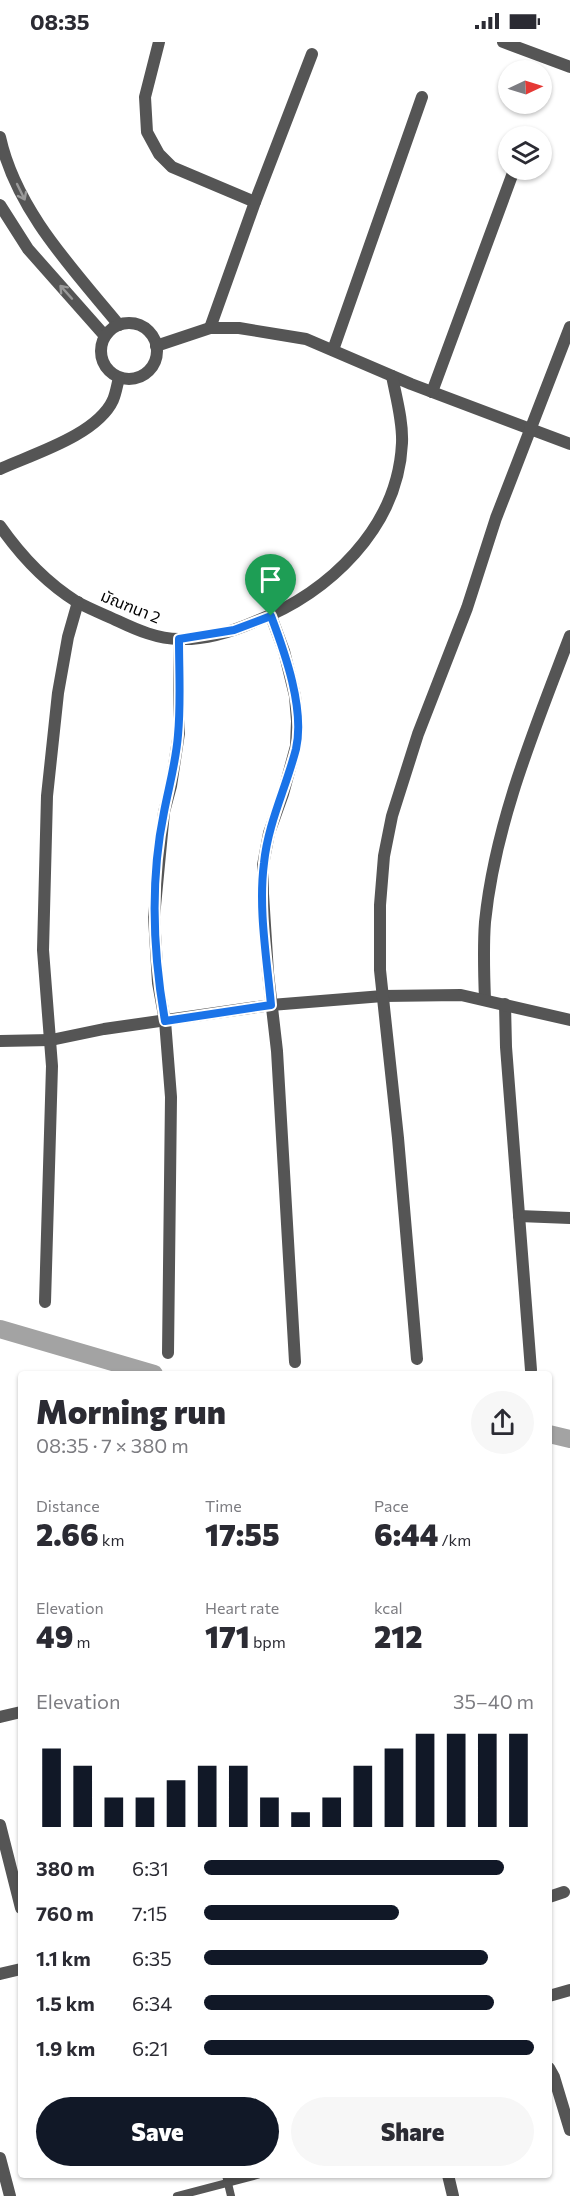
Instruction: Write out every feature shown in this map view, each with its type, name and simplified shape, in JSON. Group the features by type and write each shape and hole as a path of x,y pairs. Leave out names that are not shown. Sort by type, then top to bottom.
{"street":[{"path":"159,42 145,97 147,132 159,154 172,167 255,202"},
{"path":"503,42 570,67"},
{"path":"210,328 312,54"},
{"path":"333,350 422,97"},
{"path":"0,137 3,152 22,197 62,254 119,325"},
{"path":"432,392 510,180"},
{"path":"0,205 28,249 105,336"},
{"path":"131,323 142,327 151,335 156,346 153,365 147,373 138,378 119,378 108,371 102,360 101,348 105,336 119,325 131,323"},
{"path":"417,1359 398,1138 380,970 380,905 384,856 392,816 418,734 467,608 496,518 570,327"},
{"path":"156,346 210,328 239,328 274,332 306,339 432,392 570,444"},
{"name":"มัณฑนา 2","path":"0,525 20,554 52,584 78,602 153,635 179,639 234,630 271,616 318,589 351,559 372,532 393,492 402,442 392,376"},
{"path":"0,469 83,432 102,415 112,401 119,378"},
{"path":"45,1302 52,1066 43,950 46,796 58,693 68,636 78,602"},
{"path":"271,616 290,674 297,721 296,746 283,794 268,833 263,904 277,1051 295,1362"},
{"path":"485,1000 483,959 485,922 507,809 570,636"},
{"path":"168,1353 171,1097 165,1021 158,983 154,917 164,812 171,786 178,734 179,639"},
{"path":"0,1041 51,1040 104,1029 271,1005 383,996 461,995 570,1020"},
{"path":"505,1004 506,1047 531,1370"},
{"path":"519,1216 570,1218"},
{"path":"0,1717 18,1713"},
{"path":"0,1825 18,1896"},
{"path":"552,1896 564,1892"},
{"path":"0,1974 18,1970"},
{"path":"552,1994 570,1990"},
{"path":"552,2072 564,2086 570,2130"},
{"path":"0,2158 10,2196"},
{"path":"449,2178 453,2196"}],"lane":[{"path":"177,2196 227,2179 231,2196"}],"waterway":[{"path":"0,1329 144,1371"},
{"path":"552,1435 570,1439"}],"route":[{"path":"271,616 284,651 295,696 297,721 296,746 283,794 268,833 264,865 264,925 271,1005 165,1021 158,983 154,917 164,812 171,786 178,734 179,639 204,637 234,630 271,616"}]}
